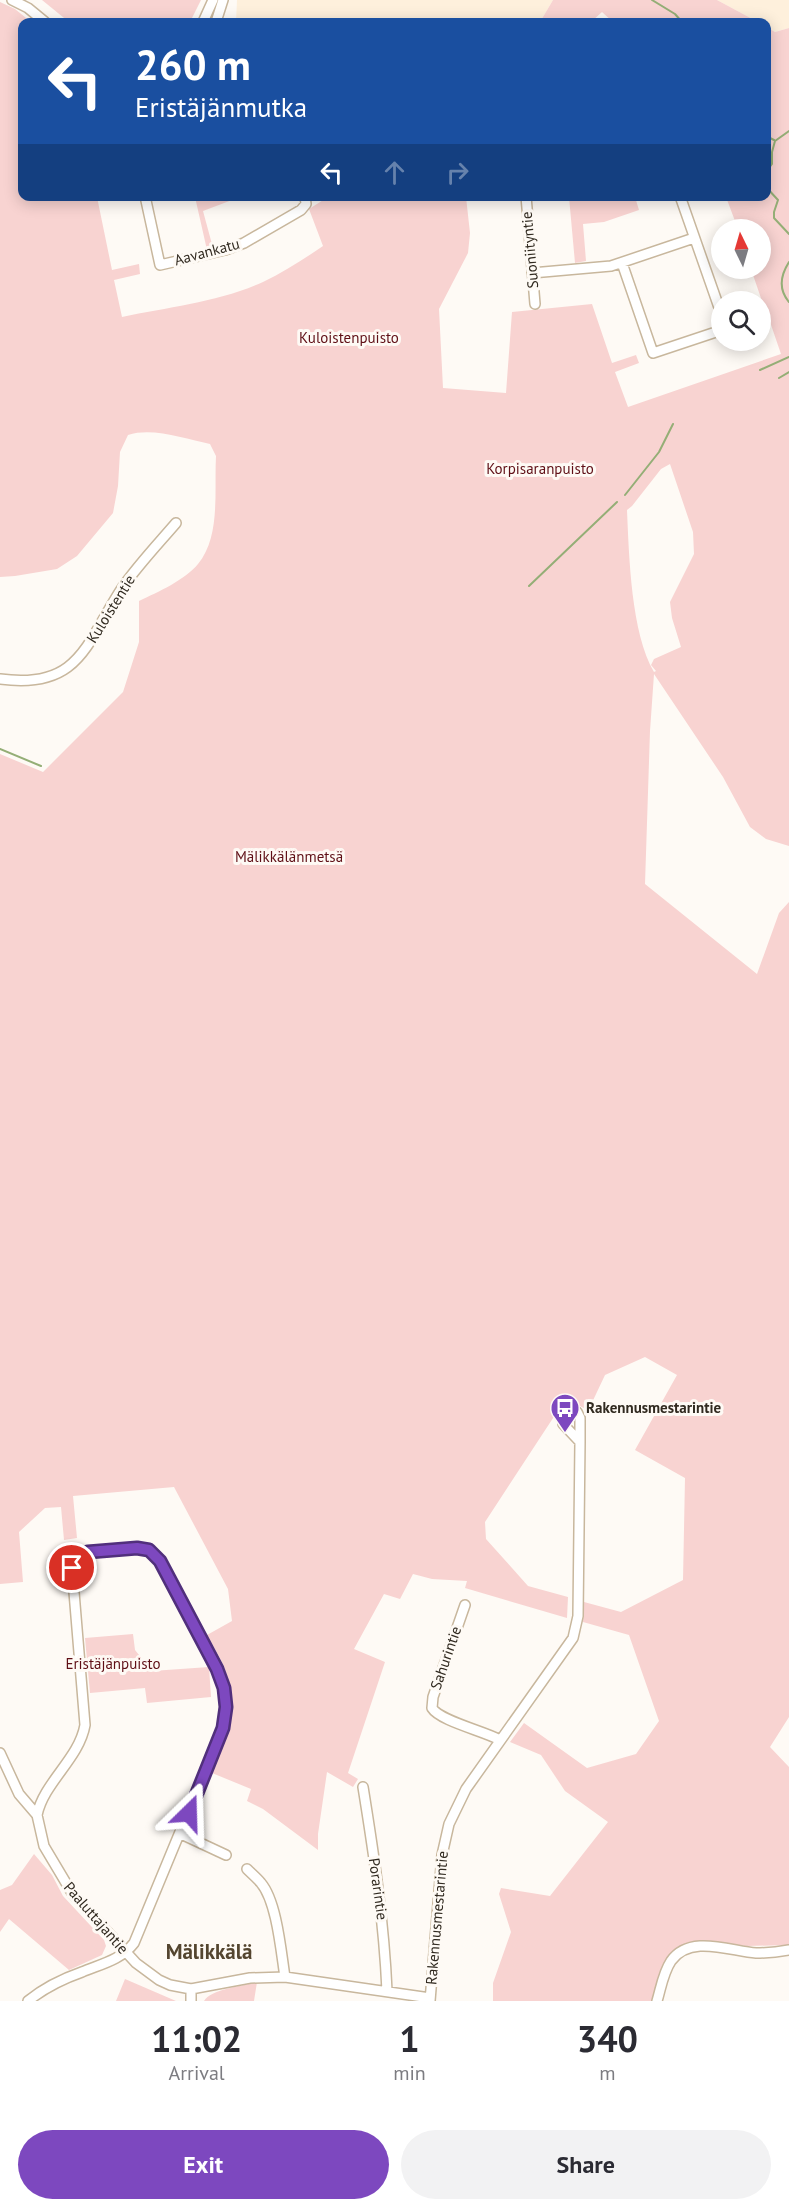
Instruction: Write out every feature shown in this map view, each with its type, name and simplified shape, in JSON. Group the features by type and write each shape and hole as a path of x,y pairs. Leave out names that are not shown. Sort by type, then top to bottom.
{"street":[{"path":"12,0 28,8 40,18"},
{"path":"206,18 213,0"},
{"path":"217,18 223,0"},
{"name":"Aavankatu","path":"146,201 160,265 225,250 244,243 301,210 306,201"},
{"name":"Suoniityntie","path":"526,201 535,303"},
{"path":"682,201 713,291"},
{"path":"532,273 611,266 694,238"},
{"path":"622,263 653,353 711,334"},
{"name":"Kuloistentie","path":"0,679 12,681 44,678 55,676 65,670 87,648 123,587 176,523"},
{"name":"Rakennusmestarintie","path":"430,1999 437,1902 445,1839 456,1806 573,1638 577,1627 580,1442"},
{"path":"28,2001 42,1990 62,1980 109,1962 125,1953 134,1943 223,1728 226,1707 224,1688 217,1669 160,1561 149,1550 137,1548 88,1552 78,1558 72,1568 85,1725 78,1744 39,1803 37,1815"},
{"name":"Sahurintie","path":"465,1605 432,1708 444,1719 480,1730 500,1740"},
{"name":"Paaluttajantie","path":"0,1753 19,1794 37,1815 44,1846 72,1893 125,1953 159,1980 170,1985 191,1989"},
{"name":"Porarintie","path":"363,1787 380,1896 387,1992"},
{"path":"180,1834 226,1855"},
{"path":"247,1869 262,1884 267,1894 278,1931 285,1977"},
{"path":"657,2001 671,1961 688,1949 717,1947 766,1953 789,1950"},
{"path":"191,2001 191,1989 250,1978 285,1977 430,1999"}],"shaded area":[{"path":"237,0 553,0 542,18 236,18"},
{"path":"717,0 789,0 789,28 775,32 771,30 771,18 751,18"}],"green space":[{"path":"42,0 201,0 192,18 64,18"},
{"path":"553,0 717,0 751,18 609,18 602,12 595,18 542,18"},
{"name":"Mälikkälänmetsä","path":"0,2 15,9 26,18 18,18 18,201 98,201 112,270 139,264 140,274 114,280 122,317 229,294 263,282 286,270 323,246 309,209 322,201 466,201 470,233 468,253 439,309 443,388 506,393 512,312 592,304 612,363 636,355 639,363 615,372 628,407 781,354 771,325 771,291 759,291 754,279 771,279 771,219 734,219 728,201 771,201 771,30 775,32 789,28 789,846 766,839 750,827 723,777 654,674 645,884 757,974 779,913 789,902 789,1717 770,1747 789,1767 789,1945 747,1946 705,1942 676,1953 655,2001 493,2001 493,1983 511,1932 499,1894 501,1888 550,1896 608,1822 565,1791 541,1755 510,1742 524,1723 587,1768 636,1754 659,1721 629,1635 583,1622 584,1602 621,1612 683,1580 685,1478 635,1450 677,1375 645,1357 605,1375 588,1411 572,1404 557,1412 485,1522 486,1539 528,1586 568,1597 567,1618 465,1588 467,1581 432,1579 413,1574 400,1599 384,1594 354,1649 385,1662 348,1773 358,1779 353,1787 327,1772 318,1834 318,1850 263,1809 247,1801 251,1789 212,1773 229,1724 231,1699 230,1686 224,1668 207,1635 232,1621 228,1589 174,1487 73,1496 77,1538 64,1540 61,1507 45,1508 19,1532 23,1582 0,1584 0,754 43,772 123,692 139,642 139,601 171,585 193,570 205,553 210,540 215,512 216,456 210,444 158,433 128,435 120,452 118,486 113,513 77,556 57,569 0,577","holes":["670,464 693,532 694,554 670,602 672,618 681,647 654,659 651,665 656,671 654,672 646,656 636,616 630,571 627,510 661,469"]},
{"path":"196,201 229,201 203,211 213,248 207,250"},
{"path":"569,201 636,201 639,210 604,222 583,224 586,261 575,263"},
{"name":"Eristäjänpuisto","path":"133,1634 135,1650 152,1671 209,1667 211,1697 147,1703 145,1688 90,1693 85,1638"},
{"path":"34,1854 52,1875 63,1896 104,1940 106,1946 102,1955 69,1970 9,1919 0,1932 0,1890 12,1885"},
{"path":"125,1979 176,2001 116,2001"},
{"path":"257,1982 254,2001 204,2001 220,1991"}],"waterway":[{"path":"652,0 678,18"},
{"path":"771,165 775,141 789,131"},
{"path":"771,192 778,200 774,218 789,234"},
{"path":"789,262 782,282 783,292 789,302"},
{"path":"760,370 789,357"},
{"path":"779,378 789,372"},
{"path":"625,495 659,452 673,424"},
{"path":"529,586 617,502"},
{"path":"0,749 41,766"}],"place":[{"name":"Rakennusmestarintie","path":"565,1434"}],"district":[{"name":"Mälikkälä","path":"209,1952"}],"route":[{"path":"72,1568 78,1558 88,1552 137,1548 149,1550 160,1561 217,1669 224,1688 226,1707 223,1728 189,1813"}],"park label":[{"name":"Kuloistenpuisto","path":"349,338"},
{"name":"Korpisaranpuisto","path":"540,469"}]}
